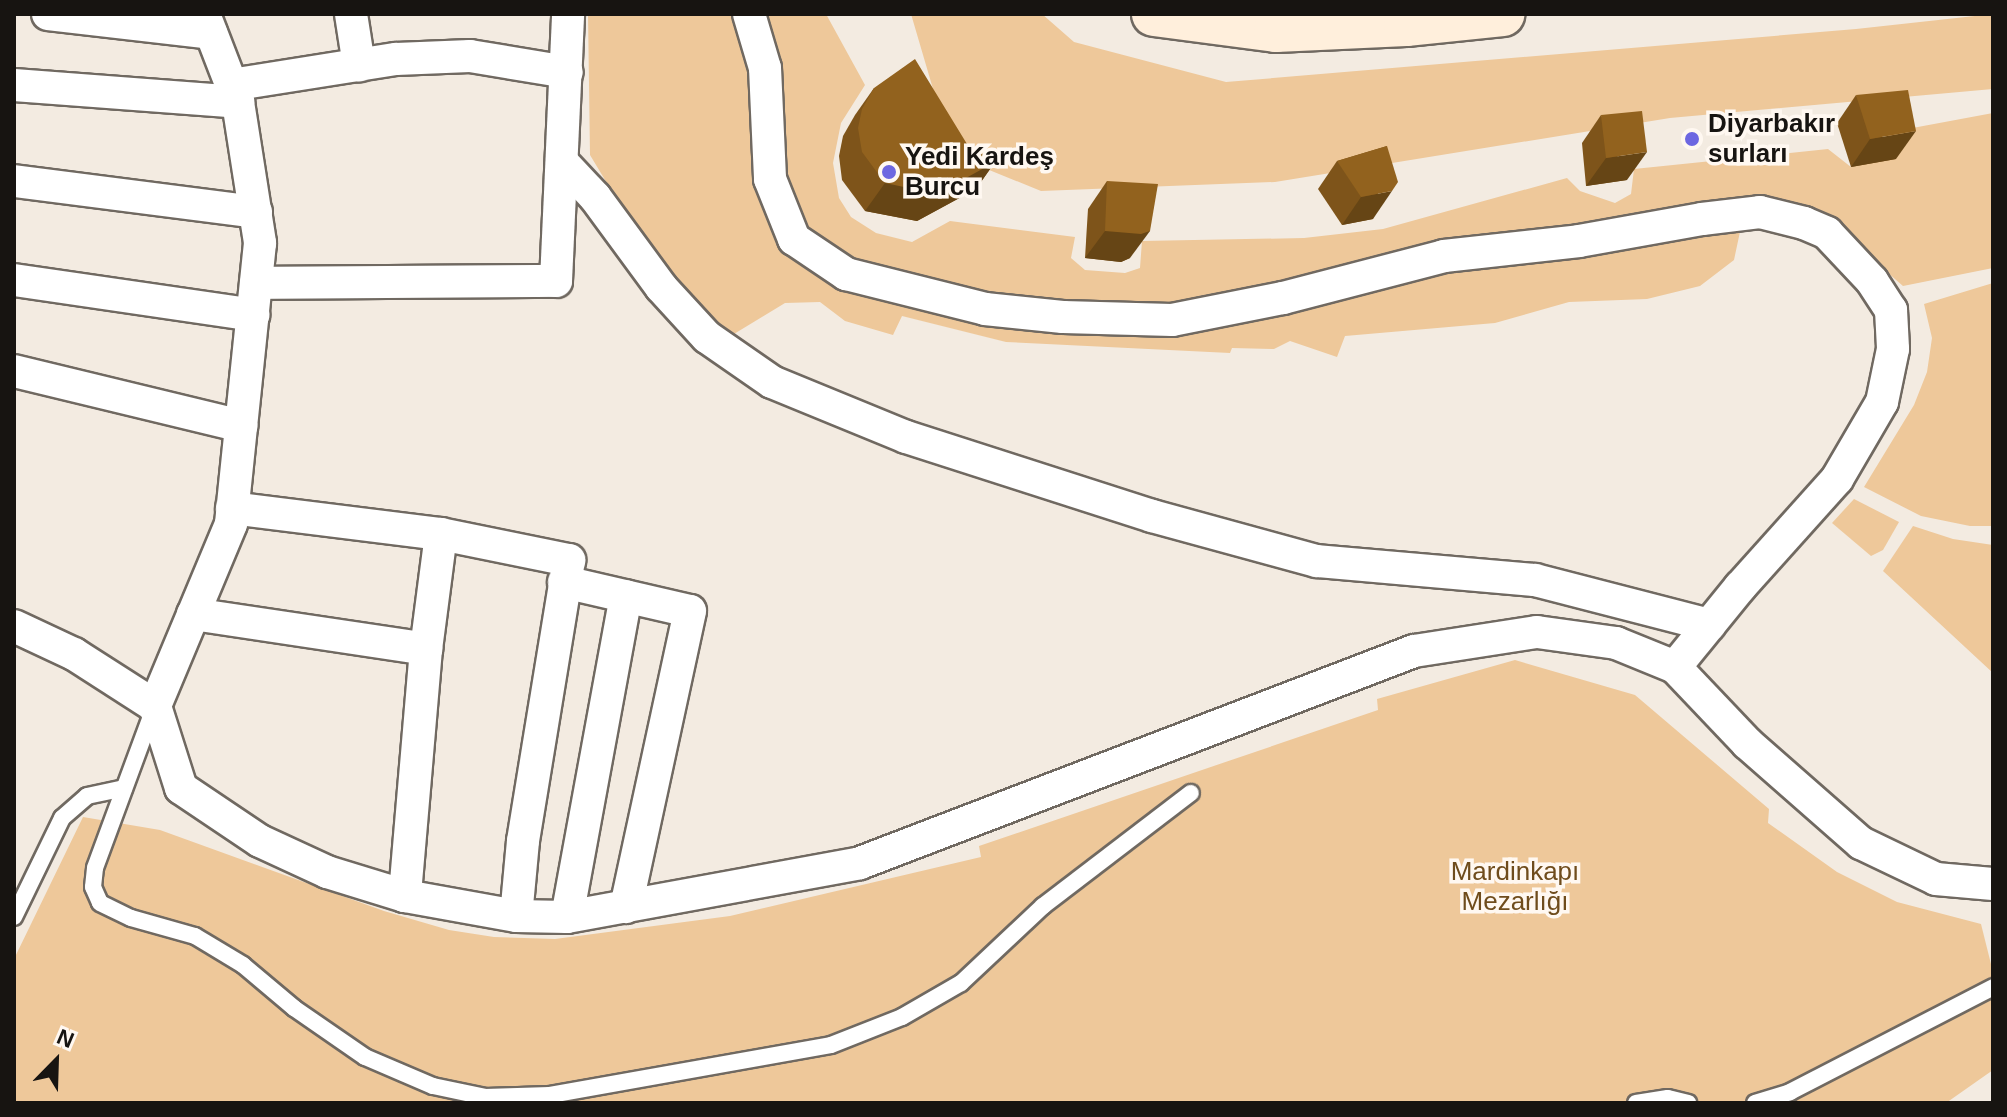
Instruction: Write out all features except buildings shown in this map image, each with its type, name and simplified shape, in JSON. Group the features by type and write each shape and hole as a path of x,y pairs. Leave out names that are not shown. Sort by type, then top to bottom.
{"street":[{"path":"48,14 208,24 234,94 256,212 260,243 231,524 155,706"},
{"path":"351,14 359,65"},
{"path":"256,283 556,281 568,14"},
{"path":"749,14 765,68 770,179 794,239 846,274 985,309 1063,317 1172,320 1283,298 1444,256 1579,241 1702,219 1760,212 1804,223 1827,233 1872,281 1891,310 1893,349 1882,402 1837,479 1675,667"},
{"path":"1154,14 1276,30 1406,24 1502,14"},
{"path":"14,85 234,94 359,65 470,56 567,72"},
{"path":"562,162 595,197 661,287 707,337 772,382 906,437 1152,516 1317,561 1535,580 1709,625"},
{"path":"14,181 256,212"},
{"path":"14,280 253,315"},
{"path":"14,371 241,426"},
{"path":"232,508 441,534 569,560 523,841 516,916"},
{"path":"405,896 426,649 441,534"},
{"path":"564,582 690,611 626,907"},
{"path":"567,917 626,596"},
{"path":"193,614 426,649"},
{"path":"14,626 74,654 155,706 181,788 260,841 327,872 405,896 516,916 567,917 860,863 1414,651 1537,632 1616,643 1675,667 1747,743 1861,843 1936,879 1993,884"}],"lane":[{"path":"155,706 95,868 93,887 100,903 131,918 195,936 243,965 294,1008 365,1057 433,1086 485,1097 550,1095 815,1048 902,1017 961,983 1043,906 1191,793"},
{"path":"14,917 62,818 87,796 124,788"},
{"path":"1755,1103 1790,1092 1993,987"},
{"path":"1636,1103 1668,1098 1688,1103"}],"green space":[{"path":"588,14 826,14 865,85 841,123 833,163 839,198 851,217 876,233 912,242 950,221 1075,237 1071,258 1085,270 1125,273 1140,268 1142,241 1304,238 1383,229 1567,178 1580,191 1615,203 1631,194 1634,169 1828,149 1851,167 1891,132 1993,113 1993,268 1903,286 1864,252 1814,218 1741,227 1734,260 1700,286 1647,299 1569,302 1495,323 1345,336 1337,357 1290,341 1274,349 1232,348 1230,353 1006,342 902,316 893,335 845,321 820,302 785,303 729,337 643,243 590,155"},
{"path":"911,14 1042,14 1074,42 1226,82 1856,29 1993,14 1993,89 1670,118 1275,182 1041,191 972,163 943,123"},
{"path":"1993,283 1993,526 1970,526 1921,516 1864,487 1914,405 1927,372 1932,338 1924,304"},
{"path":"1854,499 1899,522 1883,550 1871,556 1832,523"},
{"path":"1913,526 1953,539 1993,545 1993,673 1883,571"},
{"name":"Mardinkapı Mezarlığı","path":"1515,660 1635,695 1769,809 1768,823 1837,872 1897,902 1981,924 1993,972 1993,1070 1946,1103 14,1103 14,959 83,817 160,830 384,911 449,930 494,937 555,939 730,916 981,857 979,846 1378,710 1377,699"}],"place":[{"name":"Diyarbakır surları","path":"1692,139"},
{"name":"Yedi Kardeş Burcu","path":"889,172"}]}
